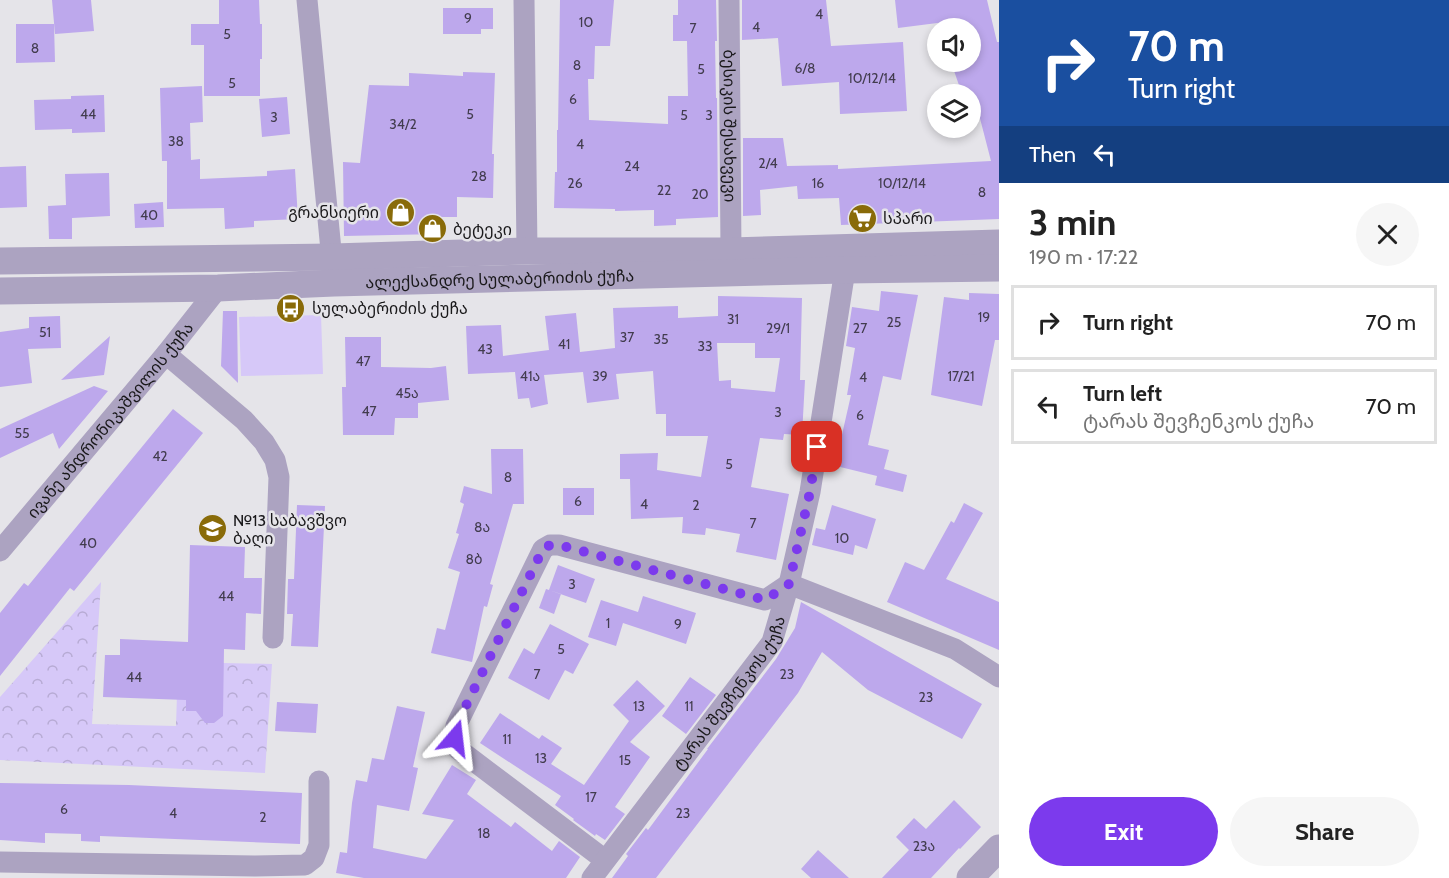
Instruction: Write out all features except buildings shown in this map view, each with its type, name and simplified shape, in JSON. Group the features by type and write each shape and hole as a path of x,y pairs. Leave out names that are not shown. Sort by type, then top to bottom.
{"street":[{"path":"307,0 333,270"},
{"path":"524,0 527,251"},
{"name":"ბესიკის შესახვევი","path":"729,0 731,251"},
{"name":"ალექსანდრე სულაბერიძის ქუჩა","path":"0,291 218,288 333,270 527,251 731,251 999,243"},
{"name":"ალექსანდრე სულაბერიძის ქუჩა","path":"0,261 333,270 999,268"},
{"name":"ტარას შევჩენკოს ქუჩა","path":"592,878 772,642 789,584 810,492 845,270"},
{"name":"ივანე ანდრონიკაშვილის ქუჩა","path":"0,551 166,354 218,288"},
{"path":"166,354 244,420 264,442 275,460 279,477 273,638"},
{"path":"605,860 458,749 455,738 456,726 543,549 550,545 559,545 765,600 789,584 955,649 999,677"},
{"path":"0,862 305,865 314,858 319,845 319,781"},
{"path":"970,878 999,848"}],"green space":[{"path":"321,315 323,374 241,376 239,317"},
{"path":"101,582 92,724 176,726 178,662 272,664 265,773 0,760 0,697"}],"place":[{"name":"გრანსიერი","path":"400,212"},
{"name":"სპარი","path":"862,218"},
{"name":"ბეტეკი","path":"432,229"},
{"name":"სულაბერიძის ქუჩა","path":"291,308"},
{"name":"№13 საბავშვო ბაღი","path":"212,529"}],"route":[{"path":"455,738 456,726 543,549 550,545 559,545 765,600 789,584 810,492 817,447"}]}
